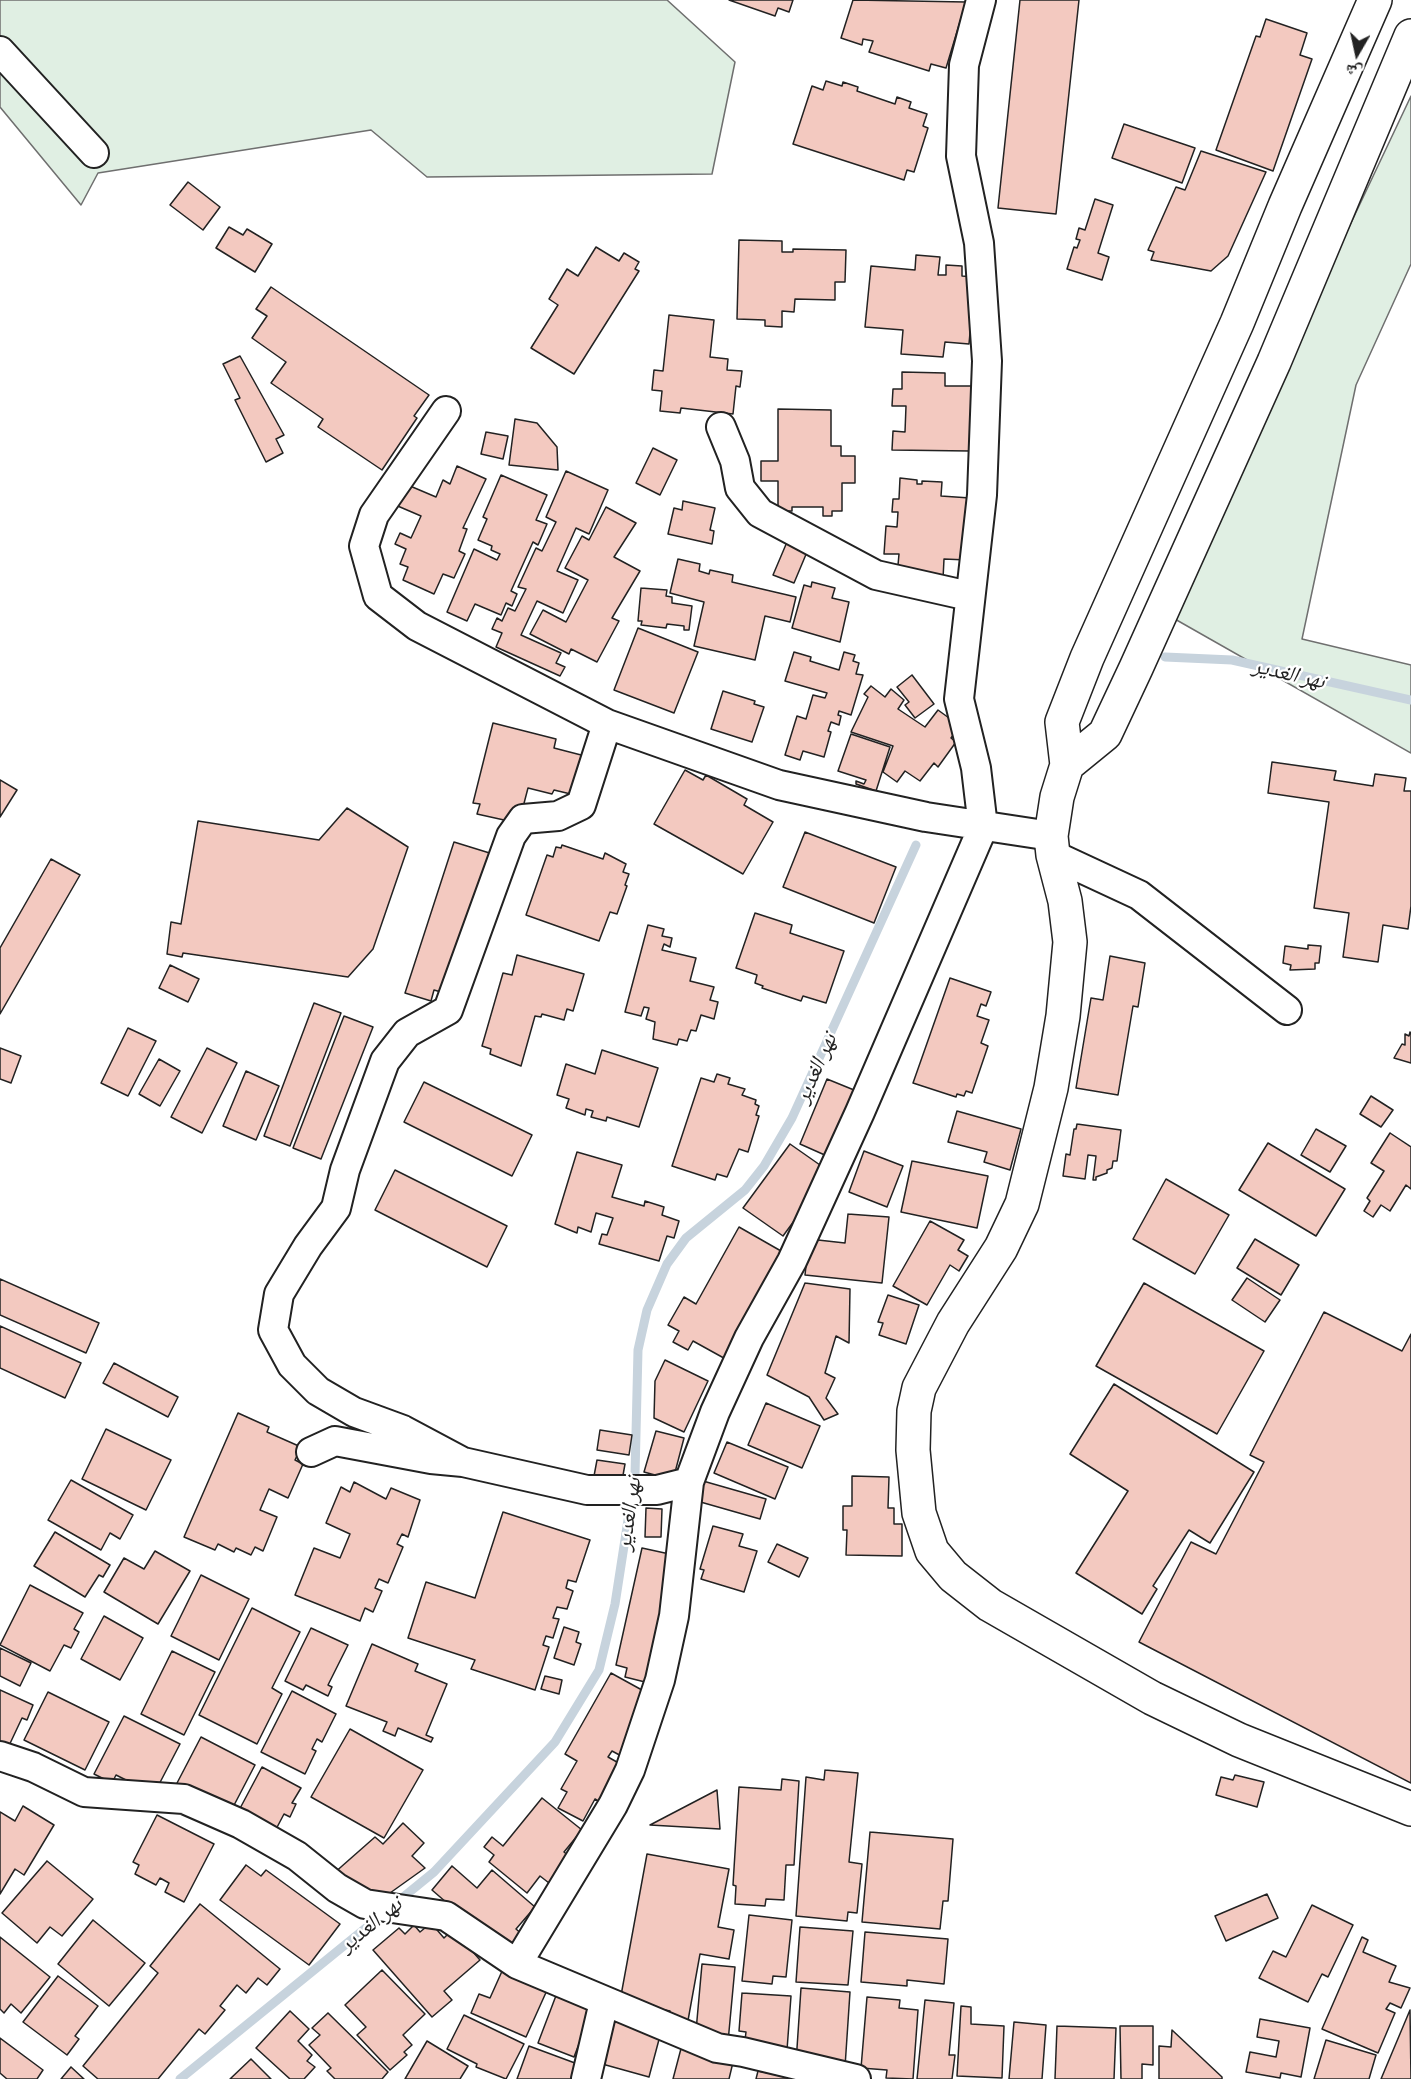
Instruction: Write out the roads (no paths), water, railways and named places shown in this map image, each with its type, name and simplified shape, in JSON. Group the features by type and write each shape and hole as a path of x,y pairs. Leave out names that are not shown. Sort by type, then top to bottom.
{"street":[{"path":"517,1964 613,1805 630,1770 660,1680 674,1616 689,1482 715,1412 749,1338 802,1240 983,827 976,768 959,699 981,495 987,361 979,243 961,156 964,65 981,0"},
{"path":"1375,0 1285,206 1237,323 1073,690 1062,722 1067,765 1057,796 1052,846 1065,901 1070,942 1053,1078 1022,1204 1013,1224 927,1368 919,1388 914,1411 914,1450 919,1513 932,1551 953,1576 990,1605 1152,1698 1239,1740 1411,1809"},
{"path":"1067,765 1105,734 1279,351 1411,36"},
{"path":"0,51 94,153"},
{"path":"446,411 374,515 364,546 378,596 417,626 607,724 779,785 983,827 1052,846 1139,895 1287,1010"},
{"path":"721,427 735,461 740,488 760,513 876,575 969,596"},
{"path":"463,1462 403,1430 354,1412 318,1391 292,1365 273,1330 279,1294 308,1246 336,1209 345,1170 385,1061 407,1033 448,1010 511,836 523,819 558,816 581,805 607,724"},
{"path":"312,1452 335,1441 431,1459 463,1462 587,1490 657,1490 689,1482"},
{"path":"0,1756 33,1767 84,1792 184,1799 241,1824 297,1856 337,1888 376,1907 446,1916 517,1964 717,2048 855,2079"},
{"path":"586,2079 604,2002"}],"waterway":[{"name":"نهر الغدير","path":"1165,657 1232,660 1411,700"},
{"name":"نهر الغدير","path":"396,1903 434,1872 555,1742 599,1670 615,1604 635,1475 638,1350 647,1310 667,1264 686,1238 745,1190 764,1166 792,1118 916,845"},
{"name":"نهر الغدير","path":"180,2079 383,1914"}]}
